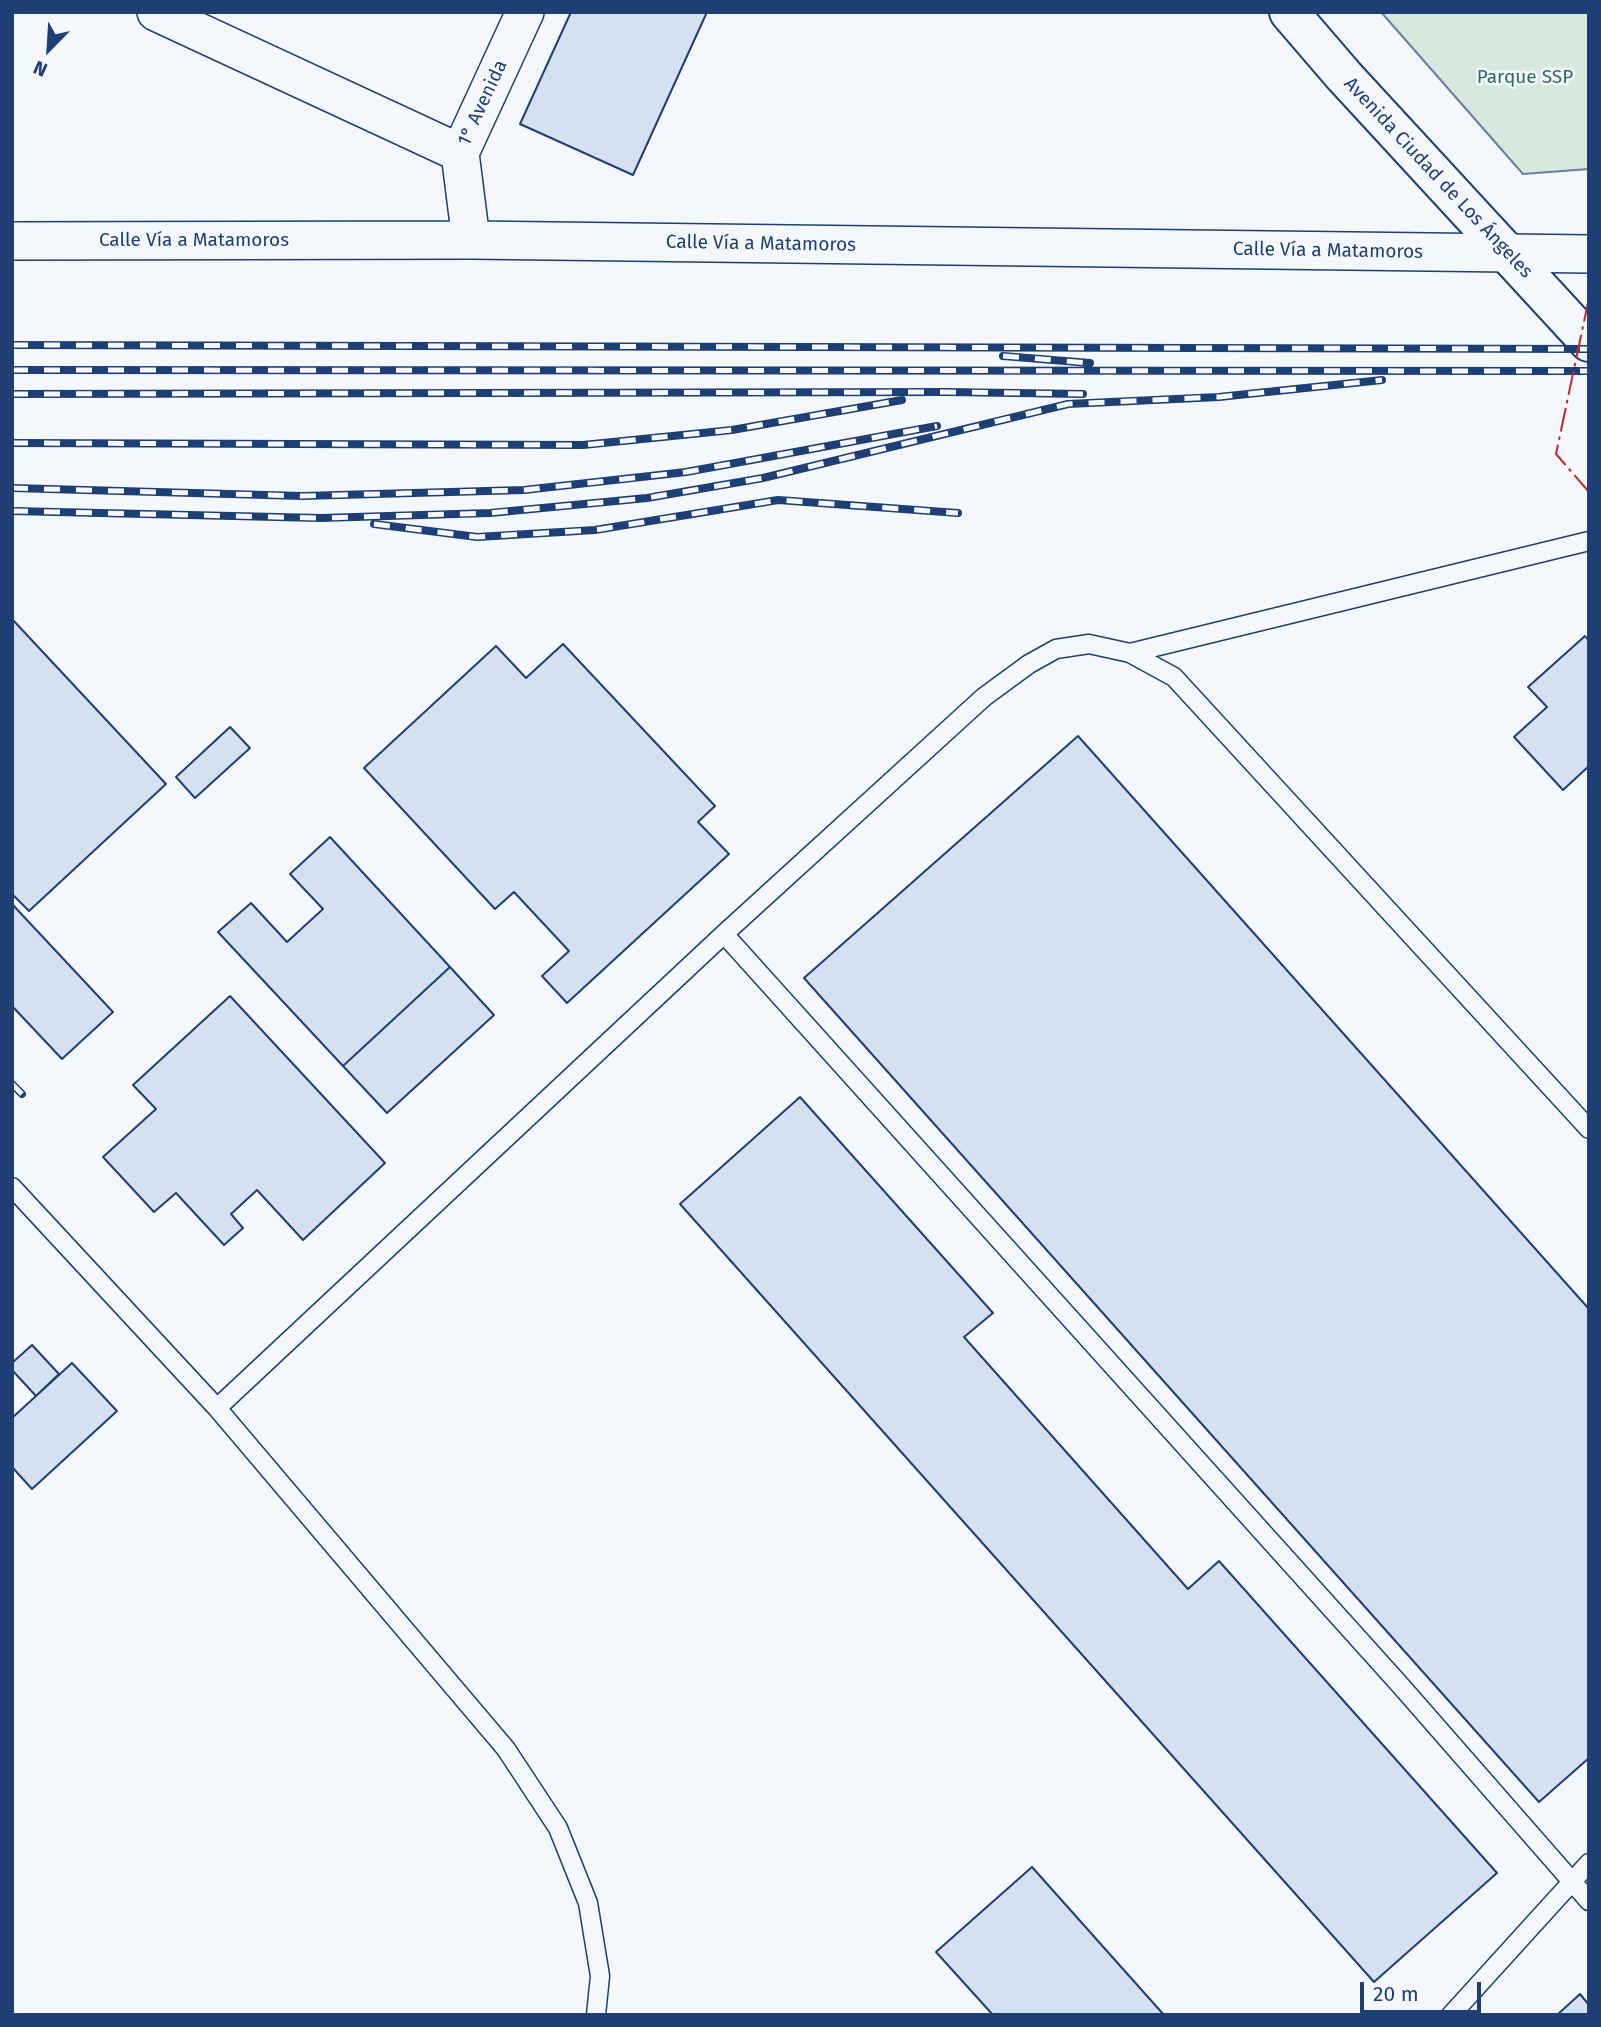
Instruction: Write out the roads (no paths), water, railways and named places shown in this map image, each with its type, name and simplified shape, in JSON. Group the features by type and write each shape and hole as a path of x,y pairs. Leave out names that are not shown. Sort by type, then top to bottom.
{"street":[{"path":"156,12 460,153"},
{"name":"1° Avenida","path":"471,240 460,153 525,12"},
{"name":"Avenida Ciudad de Los Ángeles","path":"1289,12 1344,76 1589,342"},
{"name":"Calle Vía a Matamoros","path":"12,241 471,240 1589,254"}],"lane":[{"path":"1130,653 1589,541"},
{"path":"217,1408 724,934 984,697 1029,664 1056,649 1089,644 1130,653 1174,677 1589,1129"},
{"path":"724,934 1401,1686 1589,1901"},
{"path":"12,1187 217,1408 506,1749 558,1828 588,1903 600,1976 596,2015"},
{"path":"1451,2015 1570,1880 1589,1863"}],"railway":[{"path":"12,345 1589,349"},
{"path":"1003,356 1090,363"},
{"path":"12,370 1589,371"},
{"path":"12,511 321,518 490,513 647,498 763,478 1068,404 1219,397 1382,380"},
{"path":"12,394 1083,394"},
{"path":"12,443 583,445 732,430 902,400"},
{"path":"12,488 302,496 524,490 686,472 937,426"},
{"path":"374,524 477,537 595,530 778,500 958,513"},
{"path":"12,1084 22,1094"}],"park label":[{"name":"Parque SSP","path":"1525,78"}]}
